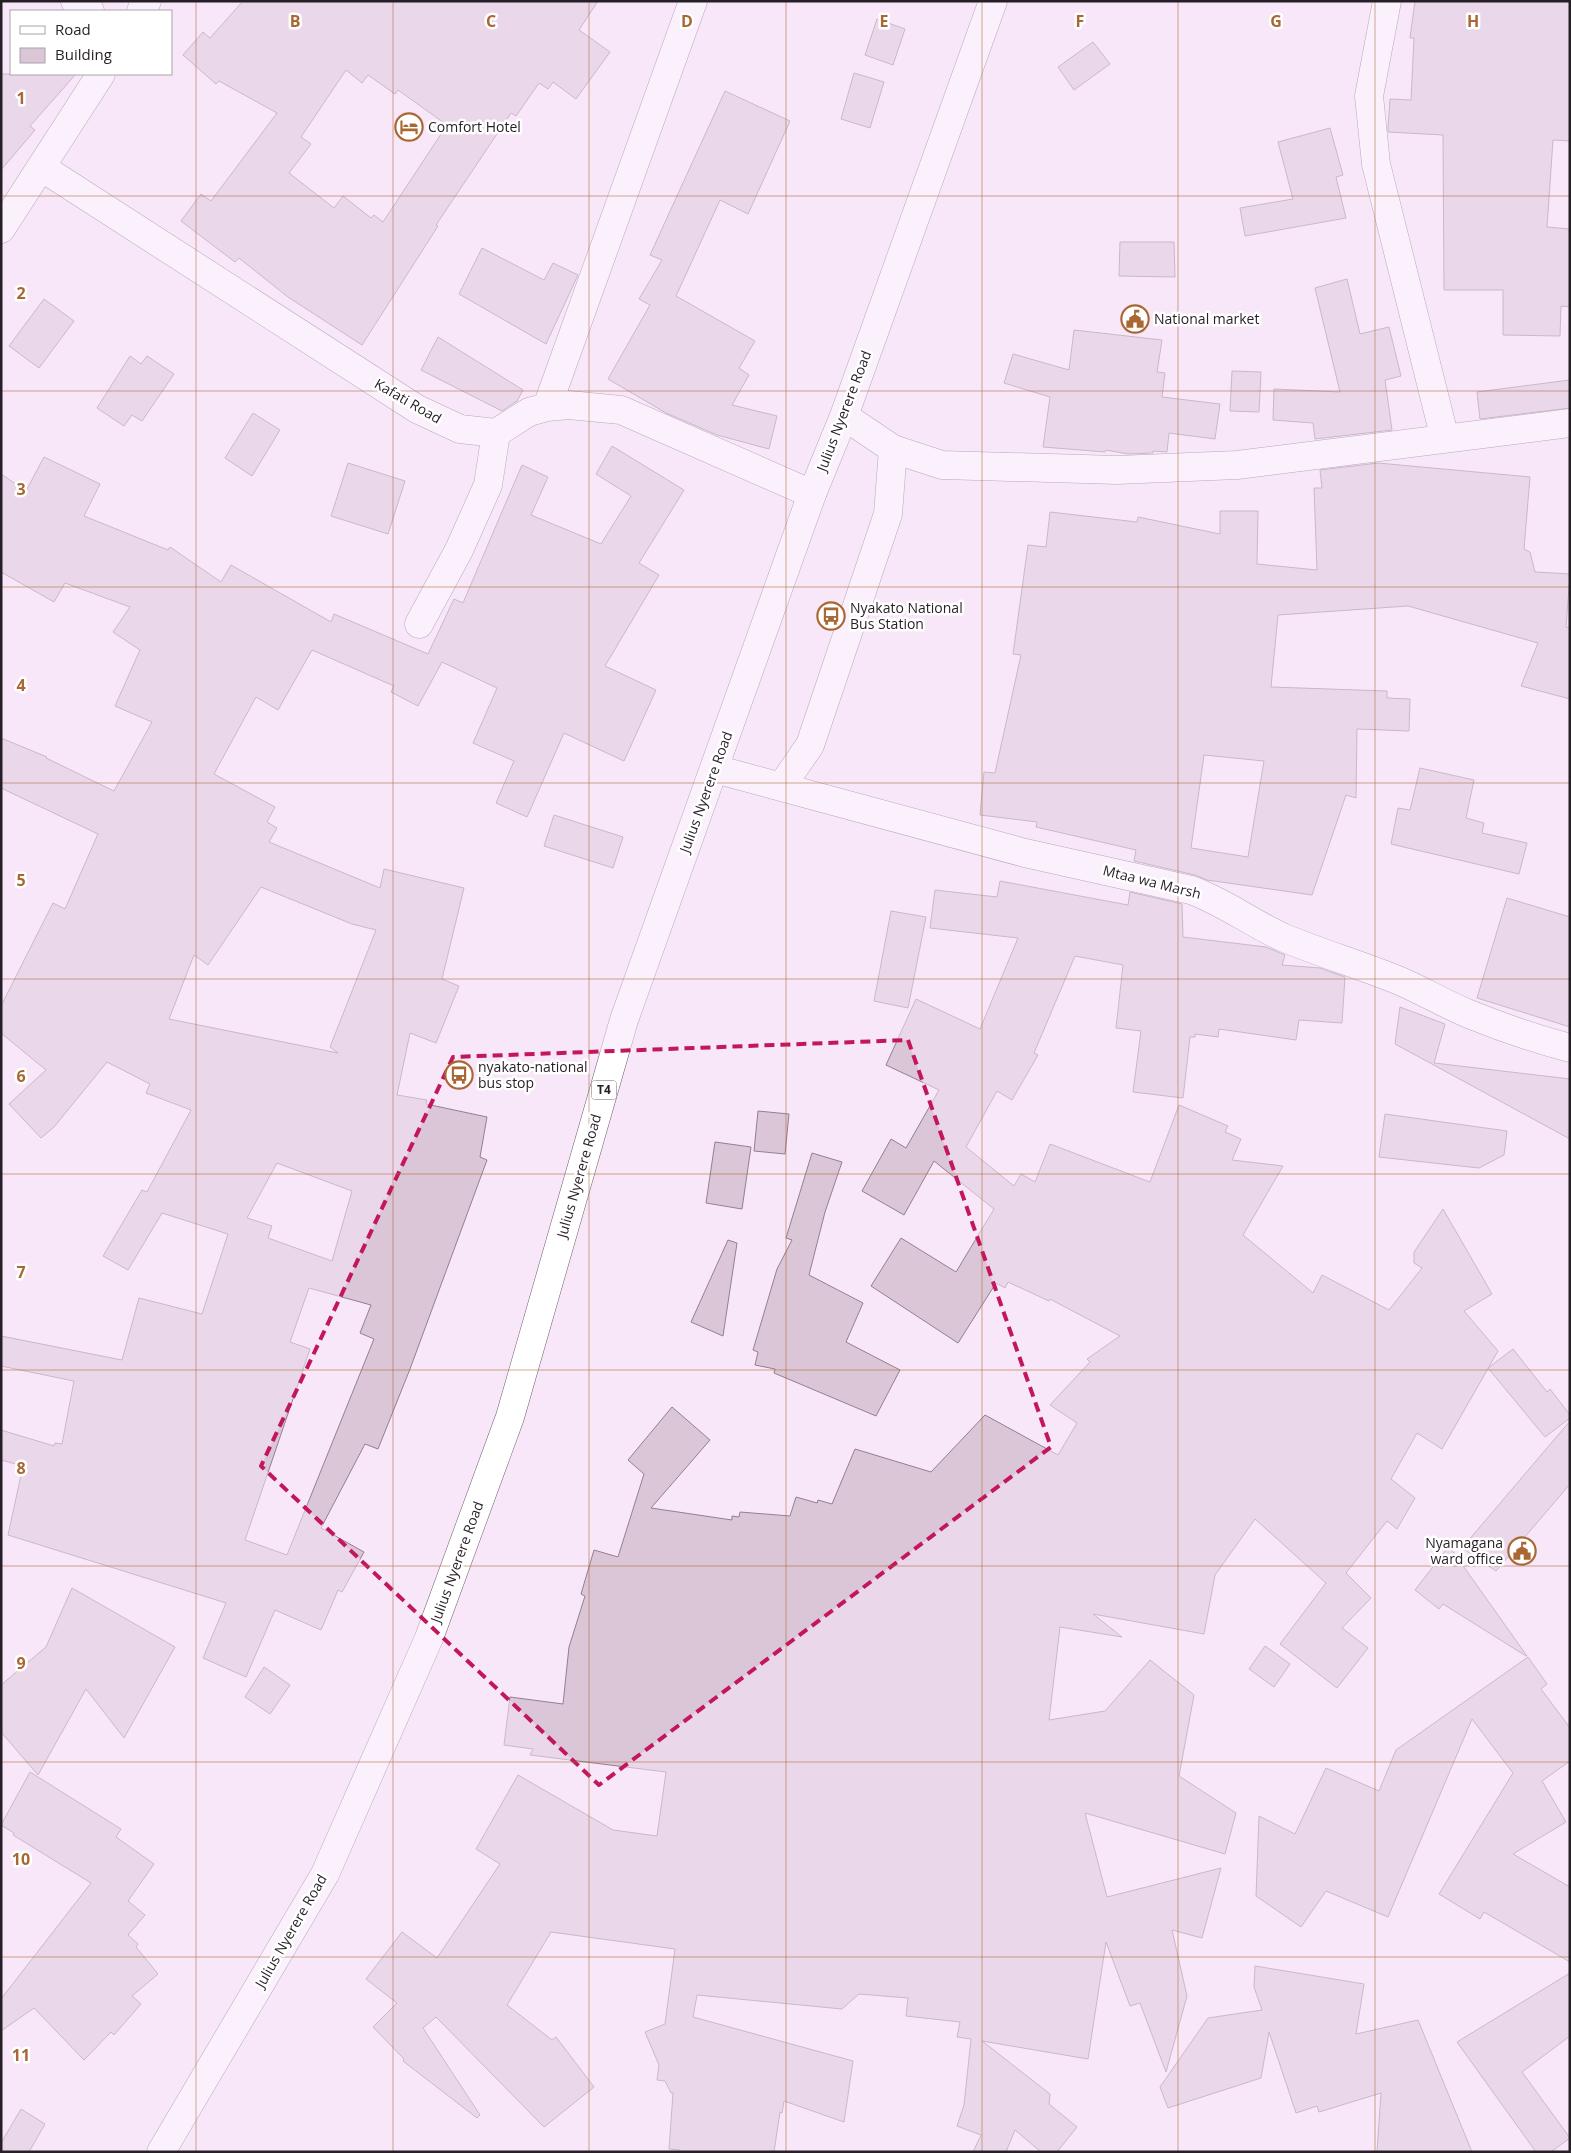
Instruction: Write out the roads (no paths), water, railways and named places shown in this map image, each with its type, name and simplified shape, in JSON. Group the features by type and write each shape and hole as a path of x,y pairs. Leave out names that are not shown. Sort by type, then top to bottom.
{"main road":[{"path":"75,1 88,10"},
{"path":"547,407 693,1"},
{"name":"Julius Nyerere Road","path":"161,2152 325,1874 429,1638 510,1417 624,1020 812,494 844,416 993,1"},
{"path":"1386,1 1369,96 1376,164 1445,439"},
{"path":"1,229 100,75"},
{"name":"Kafati Road","path":"41,167 417,409 460,429 496,433"},
{"path":"419,624 459,550 488,485 496,433 529,412 547,407 569,406 620,410 812,494"},
{"path":"844,416 893,449 942,465 1117,470 1237,465 1570,423"},
{"path":"781,787 810,745 888,514 893,449"},
{"name":"Mtaa wa Marsh","path":"715,769 1025,852 1191,890 1215,898 1248,919 1282,936 1433,995 1467,1013 1570,1048"}],"place":[{"name":"Comfort Hotel","path":"409,127"},
{"name":"National market","path":"1135,319"},
{"name":"Nyakato National Bus Station","path":"831,616"},
{"name":"nyakato-national bus stop","path":"459,1075"},
{"name":"Nyamagana ward office","path":"1522,1551"}]}
